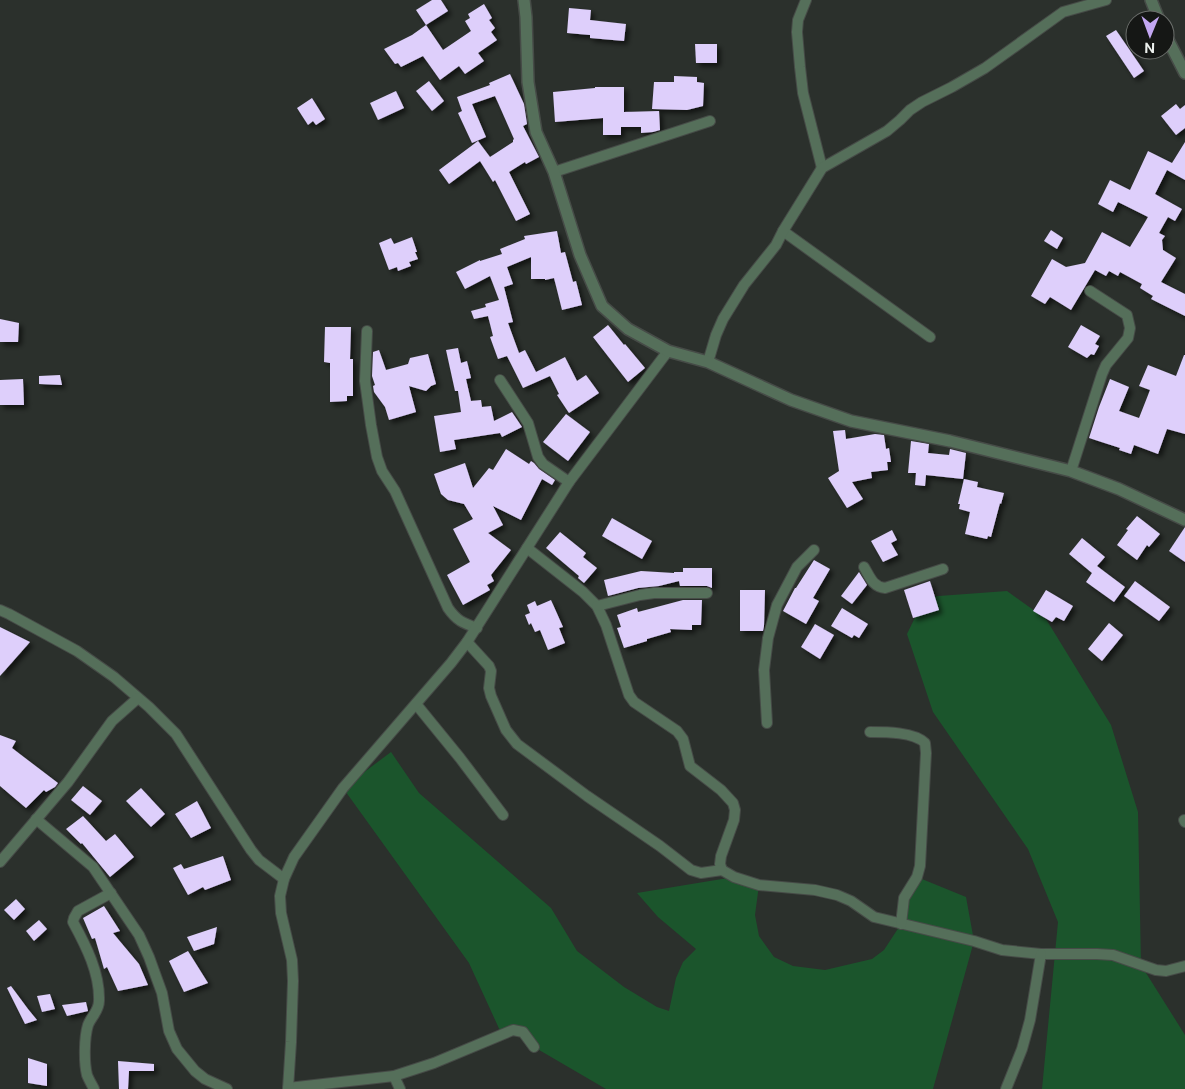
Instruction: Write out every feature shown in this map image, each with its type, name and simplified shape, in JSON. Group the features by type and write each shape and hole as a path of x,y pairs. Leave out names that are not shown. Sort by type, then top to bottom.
{"street":[{"path":"524,0 528,82 536,132 554,172 580,255 602,306 628,329 668,351 708,362 792,400 852,421 950,440 1071,471 1119,489 1185,520"},
{"path":"806,0 798,20 799,58 804,93 822,168"},
{"path":"708,362 723,319 744,285 776,245 822,168 887,131 922,102 986,68 1062,12 1106,0"},
{"path":"1175,54 1185,73"},
{"path":"554,172 710,121"},
{"path":"783,231 930,337"},
{"path":"1071,471 1102,374 1106,365 1128,338 1130,328 1127,314 1090,291"},
{"path":"367,332 365,381 370,425 377,458 382,471 395,491 448,608 461,623 477,628"},
{"path":"534,1047 523,1032 513,1030 434,1063 394,1076 288,1088 293,981 292,960 281,913 280,896 284,879 294,857 343,788 467,642 569,482 668,351"},
{"path":"500,380 528,423 538,457 543,464 569,482"},
{"path":"527,548 598,606 629,695 634,702 676,731 683,739 690,766 721,790 732,803 735,810 734,820 720,856 722,870"},
{"path":"767,722 764,670 768,638 777,605 797,567 814,550"},
{"path":"864,567 874,585 879,588 885,588 943,569"},
{"path":"598,606 654,593 707,593"},
{"path":"0,610 77,651 114,677 138,698 176,734 259,860 284,879"},
{"path":"467,642 489,666 491,671 488,688 506,730 517,744 692,870 701,873 722,870 734,877 759,885 815,890 837,895 851,901 874,917 974,941 1002,950 1041,954 1112,955 1156,970 1166,971 1185,966"},
{"path":"0,862 68,782 112,721 138,698"},
{"path":"416,704 503,815"},
{"path":"870,732 890,732 920,738 926,743 920,866 917,877 904,898 901,924"},
{"path":"36,819 93,867 139,935 162,994 169,1031 177,1049 195,1071 206,1079 227,1089"},
{"path":"94,1089 88,1076 85,1038 88,1024 97,1012 100,1003 93,964 88,949 73,922 78,911 111,893"},
{"path":"1006,1089 1022,1049 1030,1020 1041,954"},
{"path":"394,1076 400,1089"}],"green space":[{"path":"1007,591 1046,619 1111,725 1138,812 1141,965 1185,1035 1185,1089 1042,1089 1058,922 1028,849 933,712 907,634 925,597"},
{"path":"391,752 419,793 551,908 577,951 624,987 657,1007 669,1011 676,978 683,962 696,949 658,917 637,893 734,877 759,885 755,915 759,936 774,957 793,966 825,970 872,959 884,950 901,924 904,898 917,877 966,897 974,941 933,1089 606,1089 534,1047 523,1032 502,1035 469,963 343,788"}],"building":[{"path":"432,0 441,0 448,11 426,25 416,10"},
{"path":"484,4 492,18 489,20 495,28 491,32 497,40 478,53 484,61 465,74 459,66 440,80 423,56 401,67 398,63 395,64 384,49 412,35 426,25 443,50 471,31 465,21 470,18 468,14"},
{"path":"569,8 591,10 590,20 626,24 624,41 590,38 590,35 567,33"},
{"path":"1116,30 1125,43 1125,60 1136,60 1144,71 1134,78 1106,36"},
{"path":"695,44 717,44 717,63 696,63"},
{"path":"510,74 524,104 527,124 523,126 539,157 526,164 525,162 509,172 530,214 516,221 495,180 493,182 480,161 449,184 439,170 478,141 490,157 513,142 514,139 495,96 472,104 486,137 472,143 458,113 462,111 457,97 490,85 489,83"},
{"path":"674,76 697,77 697,82 704,83 703,106 687,110 652,109 654,82 674,82"},
{"path":"429,81 444,101 432,111 416,91"},
{"path":"595,87 624,87 624,112 659,111 660,130 641,133 641,127 621,127 621,135 603,135 603,118 555,122 553,92"},
{"path":"396,91 404,108 378,120 370,103"},
{"path":"312,98 325,119 316,125 313,121 308,125 297,108"},
{"path":"1176,104 1180,109 1185,105 1185,128 1176,135 1161,116"},
{"path":"1185,142 1185,180 1167,170 1155,194 1182,209 1175,221 1168,217 1159,233 1165,236 1162,240 1163,250 1176,258 1161,282 1185,294 1185,316 1151,299 1153,296 1140,288 1142,284 1120,272 1118,276 1109,271 1106,276 1095,270 1071,310 1050,297 1045,304 1031,296 1052,259 1066,267 1085,263 1102,232 1130,247 1148,217 1118,202 1113,212 1098,204 1110,180 1130,190 1148,151 1172,163"},
{"path":"1051,230 1063,238 1057,249 1044,241"},
{"path":"557,231 561,253 565,252 573,282 576,281 582,305 562,310 554,278 545,280 531,279 531,257 507,267 513,284 504,287 513,322 508,323 519,353 525,350 536,372 565,357 577,381 586,375 599,393 569,413 557,395 559,394 550,376 523,388 507,356 498,359 490,337 493,336 488,316 474,319 471,311 486,307 485,304 499,300 490,276 465,289 456,272 480,260 502,254 500,249 525,239 524,236"},
{"path":"412,237 418,259 409,262 411,266 398,271 397,267 389,270 379,243 391,238 394,244"},
{"path":"0,319 19,323 18,342 0,342"},
{"path":"608,325 645,368 628,382 593,337"},
{"path":"1081,325 1100,336 1095,344 1099,346 1094,355 1091,354 1087,358 1068,347"},
{"path":"325,327 351,327 350,359 353,359 353,396 347,396 347,401 330,402 330,363 324,362"},
{"path":"458,348 461,363 467,361 471,378 466,379 471,401 481,400 482,407 491,406 494,421 512,412 522,427 502,437 500,433 454,440 456,449 440,452 434,416 461,412 458,391 455,391 446,350"},
{"path":"379,350 386,370 408,364 410,358 428,354 436,384 426,391 409,386 416,412 389,420 385,407 374,392 373,386 375,385 372,376 373,352"},
{"path":"1184,355 1185,434 1167,429 1158,454 1134,445 1131,454 1119,450 1120,448 1089,438 1110,379 1129,387 1119,411 1139,418 1150,390 1139,386 1148,365 1176,376"},
{"path":"60,375 62,385 39,384 39,376"},
{"path":"23,379 24,405 0,405 0,380"},
{"path":"566,414 590,432 568,461 543,442"},
{"path":"845,430 846,439 875,434 884,435 886,449 889,448 891,462 887,462 888,470 871,472 872,478 852,482 863,499 847,508 828,478 839,471 833,431"},
{"path":"911,441 929,444 928,453 949,455 950,449 966,453 963,479 926,475 925,486 915,485 916,473 908,473"},
{"path":"506,449 529,464 531,461 555,480 552,485 542,479 521,520 493,506 503,525 488,533 511,550 491,575 494,581 487,585 490,590 463,605 447,575 470,562 453,529 473,519 464,504 448,500 441,494 434,474 465,463 473,488 489,468 493,470"},
{"path":"964,479 978,482 977,487 1004,493 991,537 988,536 987,539 965,534 970,512 959,509 960,504 958,504"},
{"path":"1137,516 1160,534 1149,547 1147,545 1137,560 1117,545 1128,530 1126,529"},
{"path":"612,518 652,541 642,559 602,536"},
{"path":"1185,527 1185,562 1169,551"},
{"path":"892,530 897,540 891,543 898,555 883,562 871,541"},
{"path":"560,532 586,553 583,557 597,568 584,583 578,578 579,576 546,548"},
{"path":"1082,538 1105,557 1097,566 1125,587 1114,602 1086,582 1092,573 1069,554"},
{"path":"814,560 830,569 813,598 819,601 806,624 783,611 795,588"},
{"path":"683,568 712,568 712,588 707,586 680,586 679,581 659,586 638,588 608,596 604,580 641,571 683,572"},
{"path":"859,572 867,585 852,604 841,596"},
{"path":"930,581 939,610 913,618 904,590"},
{"path":"1135,581 1170,607 1159,621 1124,596"},
{"path":"740,590 765,590 763,631 740,631"},
{"path":"1046,590 1073,606 1064,621 1056,617 1052,622 1033,611"},
{"path":"551,600 563,627 559,628 565,643 548,650 540,630 535,632 531,623 529,625 525,615 530,613 527,605 535,601 537,606"},
{"path":"683,600 702,600 701,625 692,625 692,630 670,629 671,632 624,648 617,628 621,627 617,615 637,608 638,612"},
{"path":"842,608 868,624 859,638 854,635 852,638 831,626"},
{"path":"1109,623 1123,635 1102,661 1088,649"},
{"path":"815,624 834,635 820,659 801,647"},
{"path":"0,627 30,642 0,676"},
{"path":"0,735 16,741 12,748 58,783 46,792 44,790 26,808 0,786"},
{"path":"83,786 102,801 90,815 71,800"},
{"path":"141,788 165,814 151,827 126,801"},
{"path":"197,801 211,828 191,838 175,814"},
{"path":"83,816 106,841 115,834 134,857 110,877 82,843 66,829"},
{"path":"223,856 231,880 205,890 203,887 188,895 173,868 181,864 184,869"},
{"path":"16,899 25,909 14,920 4,910"},
{"path":"104,906 120,931 113,933 139,964 148,985 118,991 107,967 104,969 95,938 92,939 83,918"},
{"path":"39,920 47,929 34,941 26,931"},
{"path":"217,927 214,944 194,951 187,937"},
{"path":"188,951 208,983 184,992 169,961"},
{"path":"11,986 37,1020 25,1024 7,988"},
{"path":"50,994 55,1009 42,1012 37,996"},
{"path":"86,1002 88,1011 67,1016 62,1005"},
{"path":"28,1058 47,1064 47,1086 28,1083"},
{"path":"118,1061 154,1064 154,1071 129,1071 128,1089 119,1089"}]}
